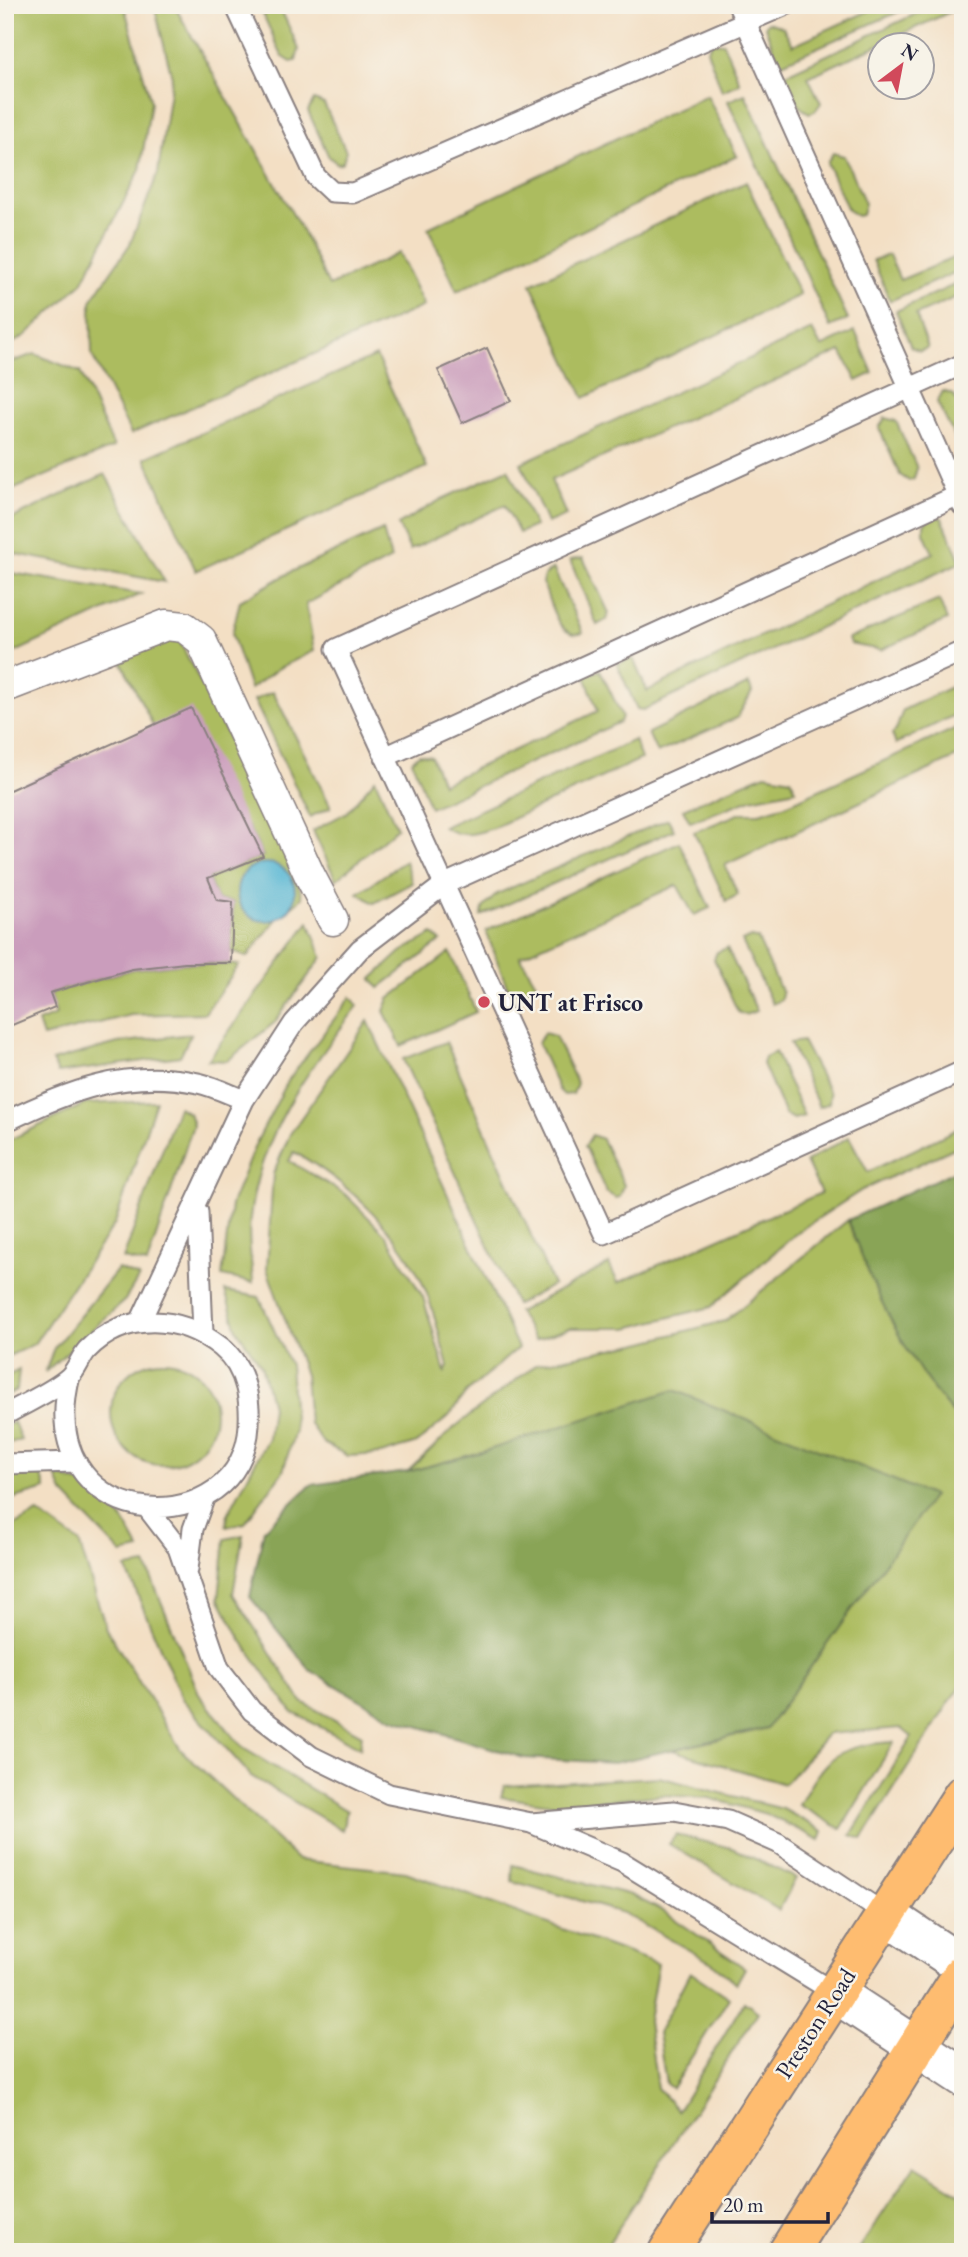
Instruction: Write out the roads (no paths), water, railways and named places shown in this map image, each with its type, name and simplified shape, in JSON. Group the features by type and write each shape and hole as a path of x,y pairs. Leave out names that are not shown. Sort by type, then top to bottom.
{"main road":[{"name":"Preston Road","path":"668,2252 963,1795"},
{"path":"788,2252 963,1973"}],"street":[{"path":"5,687 166,625 184,627 201,640 310,876 334,920"},
{"path":"885,1914 963,1966"},
{"path":"835,1993 963,2077"}],"lane":[{"path":"234,5 316,177 332,192 353,193 786,5"},
{"path":"386,757 961,498 738,5"},
{"path":"963,364 335,649 604,1234 963,1070"},
{"path":"140,1322 244,1100 294,1023 360,949 444,884 963,651"},
{"path":"5,1122 61,1094 140,1077 199,1083 244,1100"},
{"path":"198,1198 198,1279 203,1333"},
{"path":"140,1322 173,1322 203,1333 229,1353 245,1382 251,1414 246,1446 230,1474 205,1496 177,1507 148,1509 119,1501 94,1485 75,1462 64,1434 62,1405 70,1376 86,1352 109,1333 140,1322"},
{"path":"5,1415 70,1376"},
{"path":"5,1464 75,1462"},
{"path":"187,1581 193,1529 205,1496"},
{"path":"148,1509 178,1548 187,1581 219,1668 252,1711 311,1756 389,1794 531,1823 622,1862 835,1993"},
{"path":"531,1823 674,1811 728,1821 778,1843 885,1914"}],"water":[{"path":"260,863 272,863 287,871 295,886 295,898 287,913 272,921 260,921 245,913 237,898 237,886 245,871"}],"place":[{"name":"UNT at Frisco","path":"484,1002"}]}
